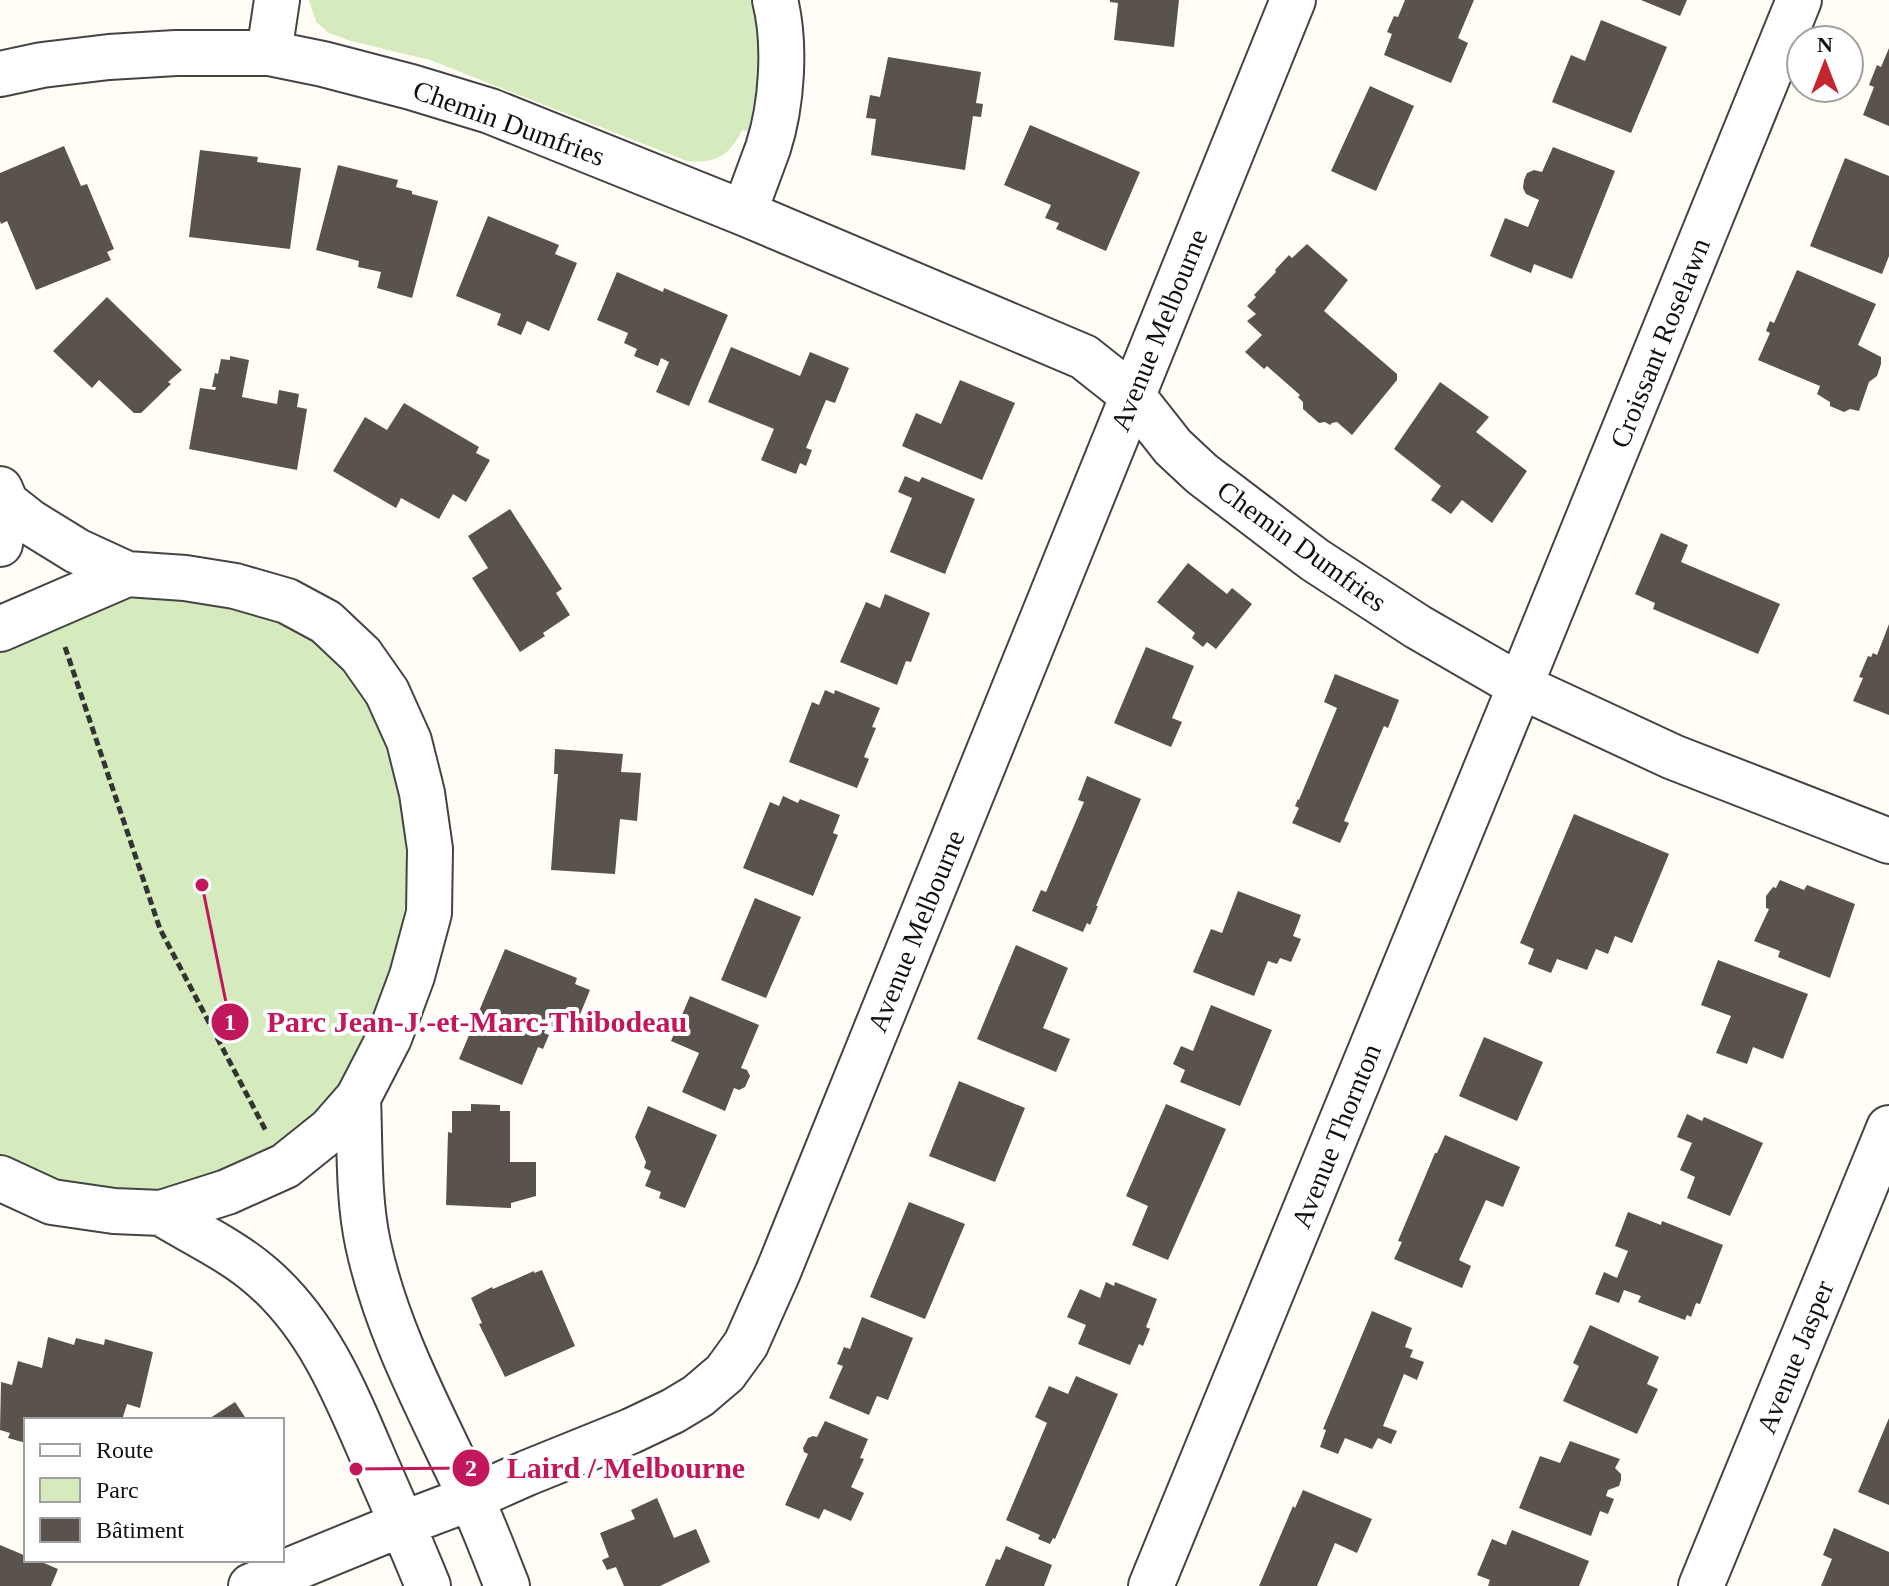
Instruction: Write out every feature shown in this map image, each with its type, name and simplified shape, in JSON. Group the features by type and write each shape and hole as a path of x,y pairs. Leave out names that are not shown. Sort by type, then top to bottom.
{"street":[{"path":"269,53 277,0"},
{"path":"744,213 769,145 777,107 781,69 775,0"},
{"name":"Avenue Melbourne","path":"251,1586 471,1498 673,1411 698,1396 725,1373 746,1344 778,1272 1293,0"},
{"name":"Croissant Roselawn","path":"1520,686 1799,0"},
{"name":"Chemin Dumfries","path":"0,74 42,65 109,57 269,53 411,87 490,111 744,213 1084,357 1132,395 1173,447 1202,474 1260,519 1370,597 1520,686 1673,757 1889,841"},
{"path":"0,1178 52,1202 114,1211 161,1213 227,1192 285,1166 330,1130 358,1098 389,1038 408,988 429,913 430,849 422,793 409,741 387,692 361,655 326,622 287,601 235,586 185,578 127,574 2,512"},
{"path":"0,629 127,574"},
{"name":"Avenue Thornton","path":"1151,1586 1520,686"},
{"path":"358,1098 367,1242 379,1286 413,1378 471,1498 507,1586"},
{"name":"Avenue Jasper","path":"1701,1586 1889,1128"},
{"path":"161,1213 260,1274 306,1323 345,1391 428,1586"}],"path":[{"path":"61,634 160,929 267,1132"}],"green space":[{"path":"309,0 750,0 757,33 758,66 748,131 742,130 721,156 706,161 687,161 430,60 329,33 316,22"},
{"path":"127,574 178,594 280,618 336,663 366,703 379,730 397,791 406,854 404,912 395,953 374,1013 346,1071 358,1098 333,1091 311,1116 274,1146 161,1213 88,1187 54,1180 0,1154 0,642"}],"building":[{"path":"1110,0 1179,0 1174,47 1114,40 1118,3"},
{"path":"1405,0 1474,0 1458,38 1468,43 1451,83 1384,55 1392,34 1387,32"},
{"path":"1641,0 1687,0 1680,16"},
{"path":"1601,20 1667,47 1631,133 1552,102 1571,55 1585,61"},
{"path":"1889,48 1889,126 1863,115 1874,87 1869,85 1877,65 1881,67"},
{"path":"888,57 981,72 976,103 983,104 981,117 973,116 965,170 871,155 876,119 866,118 870,95 880,97"},
{"path":"1370,86 1414,106 1376,191 1331,171"},
{"path":"1030,125 1140,172 1106,251 1056,229 1059,223 1045,218 1051,205 1004,185"},
{"path":"64,146 81,186 87,184 114,249 107,252 111,260 36,290 7,221 1,224 0,221 0,173"},
{"path":"1553,147 1615,171 1572,279 1534,264 1531,273 1490,256 1505,218 1528,227 1539,200 1526,194 1524,180 1527,173 1534,170 1542,172"},
{"path":"200,150 258,157 257,162 301,168 290,249 189,237"},
{"path":"1845,158 1889,176 1889,256 1882,274 1810,246"},
{"path":"338,165 398,180 396,187 438,201 412,298 377,288 381,272 358,267 359,261 316,250"},
{"path":"488,216 559,245 555,254 577,263 549,331 527,321 521,335 497,325 501,314 456,296"},
{"path":"1307,244 1348,280 1324,311 1397,374 1397,380 1352,435 1337,422 1330,425 1319,423 1303,409 1300,395 1267,366 1264,369 1245,352 1262,335 1247,321 1256,314 1247,306 1289,255 1292,258"},
{"path":"1797,270 1876,304 1858,345 1881,357 1881,364 1877,376 1869,382 1859,411 1850,409 1844,412 1830,406 1830,402 1817,394 1820,386 1758,360 1770,333 1766,331 1770,321 1774,323"},
{"path":"617,272 728,315 689,406 656,392 669,362 661,358 658,366 634,356 637,349 624,343 628,333 597,320"},
{"path":"107,297 182,370 141,413 134,413 99,380 92,388 53,351"},
{"path":"731,347 800,376 810,352 849,368 835,403 826,400 806,448 812,450 806,466 800,463 796,474 761,460 774,429 708,402"},
{"path":"230,356 249,360 242,397 277,404 279,390 299,394 297,407 307,409 297,470 189,449 200,388 215,390 216,387 212,387 221,359 230,360"},
{"path":"960,380 1015,403 982,480 902,446 916,413 941,424"},
{"path":"1440,382 1489,417 1476,432 1527,471 1492,523 1462,500 1451,514 1431,500 1441,486 1394,449"},
{"path":"404,403 479,447 476,453 490,460 466,502 453,494 439,519 401,498 396,508 333,471 365,417 387,430"},
{"path":"905,476 919,482 922,477 975,499 945,574 890,552 912,498 898,492"},
{"path":"510,509 562,589 556,593 570,615 520,652 472,578 488,568 468,536"},
{"path":"1661,533 1688,545 1681,562 1780,604 1758,654 1653,609 1655,603 1635,594"},
{"path":"1188,563 1227,594 1232,588 1252,604 1216,649 1207,642 1203,647 1192,638 1195,633 1157,602"},
{"path":"885,594 930,613 911,662 906,661 897,685 840,662 866,602 880,608"},
{"path":"1889,624 1889,715 1853,701 1868,656 1871,657 1873,653 1877,655"},
{"path":"1146,647 1194,666 1172,718 1182,722 1171,747 1114,723"},
{"path":"1335,674 1399,700 1388,728 1384,726 1344,821 1349,823 1340,843 1292,823 1299,808 1295,806 1337,708 1324,702"},
{"path":"825,690 834,694 835,690 880,708 872,727 876,728 864,757 869,759 857,788 789,762 812,702 819,705"},
{"path":"555,749 623,754 621,772 641,773 637,821 620,819 615,874 551,870 558,774 554,774"},
{"path":"1087,776 1141,799 1090,925 1087,923 1083,932 1032,911 1041,890 1046,892 1084,802 1078,800"},
{"path":"783,796 798,803 800,799 840,815 833,833 838,835 813,896 743,868 770,802 779,806"},
{"path":"1574,814 1669,854 1632,943 1615,936 1608,954 1596,949 1587,970 1557,959 1551,973 1528,964 1534,949 1520,943"},
{"path":"1780,880 1804,890 1807,885 1855,904 1830,978 1778,957 1780,951 1754,941 1769,909 1766,908 1766,896"},
{"path":"1238,891 1301,915 1293,936 1301,939 1291,962 1280,958 1277,964 1268,961 1254,996 1193,972 1211,929 1222,933"},
{"path":"755,898 801,917 766,998 721,980"},
{"path":"1016,945 1068,968 1043,1028 1070,1039 1056,1072 977,1039"},
{"path":"505,949 577,978 575,984 590,990 577,1022 562,1016 558,1026 547,1025 544,1033 549,1035 543,1049 538,1047 522,1085 459,1059"},
{"path":"1718,960 1808,994 1783,1059 1753,1047 1747,1064 1716,1053 1731,1016 1701,1005"},
{"path":"690,996 759,1025 741,1068 747,1070 750,1076 745,1087 739,1090 734,1088 725,1111 682,1092 699,1053 671,1041"},
{"path":"1211,1005 1272,1030 1240,1106 1180,1082 1185,1070 1173,1064 1181,1046 1193,1051"},
{"path":"1484,1037 1543,1062 1517,1121 1459,1096"},
{"path":"959,1081 1025,1108 995,1182 929,1156"},
{"path":"471,1104 500,1105 500,1111 510,1111 510,1162 536,1162 536,1196 511,1203 511,1208 446,1205 448,1132 452,1133 452,1111 471,1111"},
{"path":"1166,1104 1226,1129 1168,1260 1132,1245 1148,1206 1126,1196"},
{"path":"648,1106 717,1135 685,1208 659,1198 661,1192 645,1186 651,1171 644,1168 646,1162 635,1137"},
{"path":"1687,1114 1702,1121 1704,1117 1763,1143 1730,1216 1687,1198 1695,1177 1680,1170 1692,1143 1677,1137"},
{"path":"1445,1135 1520,1167 1503,1207 1486,1200 1459,1260 1471,1266 1462,1288 1394,1259 1402,1242 1398,1241"},
{"path":"909,1202 965,1224 925,1319 870,1297"},
{"path":"1628,1212 1661,1225 1662,1221 1723,1245 1700,1304 1696,1303 1691,1317 1687,1315 1685,1320 1638,1302 1641,1296 1624,1290 1619,1303 1595,1294 1604,1272 1617,1278 1628,1251 1615,1246"},
{"path":"542,1270 575,1346 505,1377 479,1324 482,1323 471,1298 492,1287"},
{"path":"1106,1282 1114,1286 1115,1282 1157,1299 1146,1327 1150,1329 1130,1365 1078,1344 1086,1325 1067,1317 1080,1289 1100,1298"},
{"path":"1372,1311 1412,1328 1405,1347 1413,1350 1410,1357 1424,1362 1417,1380 1404,1374 1383,1426 1397,1431 1391,1444 1378,1438 1372,1449 1345,1438 1338,1454 1320,1447 1326,1430 1323,1429"},
{"path":"862,1317 913,1338 888,1400 877,1396 869,1415 829,1398 843,1366 837,1364 844,1347 850,1349"},
{"path":"1590,1325 1659,1357 1647,1384 1658,1389 1637,1434 1563,1401 1579,1366 1573,1363"},
{"path":"48,1337 74,1345 76,1338 104,1345 105,1339 153,1352 140,1408 127,1404 123,1418 24,1418 24,1442 8,1438 10,1433 0,1430 1,1382 12,1385 18,1361 42,1368"},
{"path":"1076,1376 1118,1394 1055,1539 1050,1544 1038,1539 1040,1535 1006,1520 1047,1423 1035,1417 1049,1386 1068,1394"},
{"path":"235,1402 246,1418 210,1418"},
{"path":"1889,1418 1889,1505 1858,1492"},
{"path":"825,1421 868,1439 860,1458 864,1459 851,1487 864,1493 851,1521 824,1509 819,1519 785,1505 808,1454 803,1448 808,1438 817,1437"},
{"path":"1570,1441 1620,1459 1615,1468 1621,1474 1619,1486 1608,1490 1606,1496 1614,1499 1608,1514 1600,1511 1591,1536 1519,1508 1540,1456 1560,1463"},
{"path":"1303,1490 1372,1519 1357,1553 1335,1543 1317,1586 1259,1586 1293,1506 1295,1508"},
{"path":"657,1498 674,1538 696,1529 710,1562 660,1586 624,1586 616,1567 607,1570 602,1560 609,1557 600,1533 635,1519 631,1510"},
{"path":"1834,1528 1889,1552 1889,1586 1821,1586 1832,1559 1823,1555"},
{"path":"1512,1530 1589,1561 1579,1586 1488,1586 1490,1580 1477,1575 1492,1539 1506,1545"},
{"path":"0,1545 24,1555 24,1562 42,1562 58,1569 51,1586 0,1586"},
{"path":"1006,1546 1052,1565 1044,1586 985,1586 996,1559 1000,1560"}],"place":[{"name":"Parc Jean-J.-et-Marc-Thibodeau","path":"202,885"},
{"name":"Laird / Melbourne","path":"356,1469"}]}
